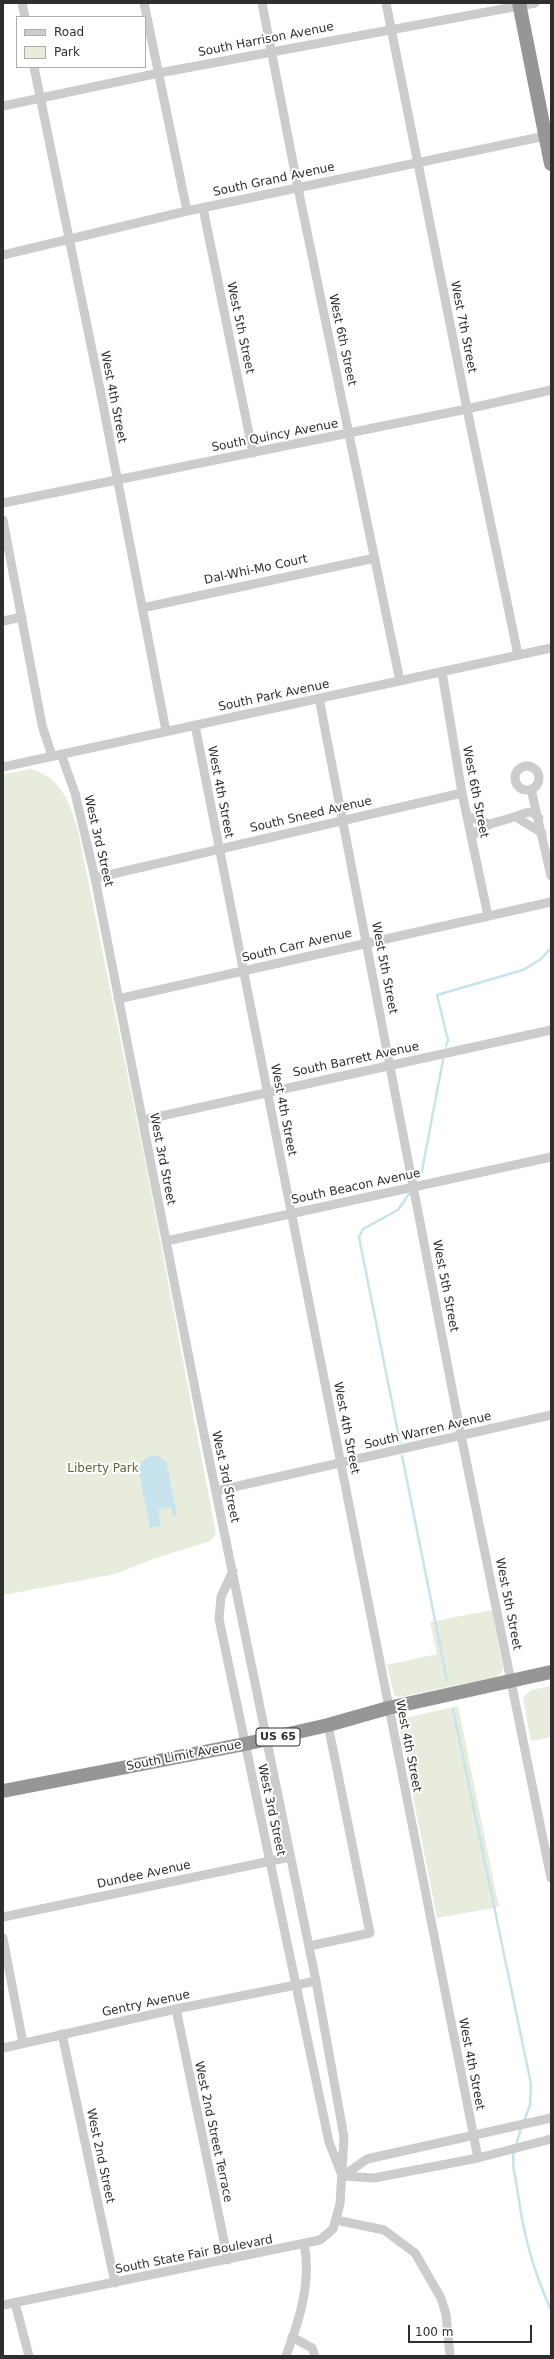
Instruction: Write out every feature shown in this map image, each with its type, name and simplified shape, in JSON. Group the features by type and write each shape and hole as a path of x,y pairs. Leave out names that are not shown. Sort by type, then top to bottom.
{"highway":[{"path":"520,5 548,135 551,164"},
{"name":"South Limit Avenue","path":"3,1790 245,1744 328,1725 388,1708 551,1672"}],"street":[{"path":"22,3 25,16"},
{"path":"144,3 187,211"},
{"name":"West 6th Street","path":"262,3 298,188 400,680"},
{"name":"West 7th Street","path":"386,3 518,655"},
{"name":"South Harrison Avenue","path":"3,106 158,73 535,3"},
{"name":"West 4th Street","path":"34,68 166,732"},
{"name":"South Grand Avenue","path":"3,255 187,211 548,135"},
{"name":"West 5th Street","path":"203,208 253,453"},
{"name":"South Quincy Avenue","path":"3,503 467,409 551,390"},
{"name":"West 3rd Street","path":"3,520 42,724 75,793 95,878 216,1491 316,1981 344,2137 343,2176"},
{"name":"Dal-Whi-Mo Court","path":"142,608 375,558"},
{"path":"3,621 22,617"},
{"name":"South Park Avenue","path":"3,767 551,648"},
{"name":"West 6th Street","path":"442,672 462,793 488,916"},
{"name":"West 5th Street","path":"319,698 461,1435 511,1681 547,1835 551,1878"},
{"name":"West 4th Street","path":"195,725 478,2158"},
{"path":"531,789 539,818 551,876"},
{"name":"South Sneed Avenue","path":"95,878 462,793"},
{"path":"472,838 477,831 489,824 516,817 522,812 532,812 539,818"},
{"path":"467,816 489,824"},
{"path":"516,817 542,833"},
{"name":"South Carr Avenue","path":"118,999 366,942 551,902"},
{"name":"South Barrett Avenue","path":"142,1120 551,1030"},
{"name":"South Beacon Avenue","path":"166,1241 551,1157"},
{"name":"South Warren Avenue","path":"216,1491 551,1415"},
{"name":"West 3rd Street","path":"233,1571 221,1597 219,1620 294,1985 329,2142 343,2176"},
{"path":"309,1946 370,1933 328,1725"},
{"name":"Dundee Avenue","path":"3,1917 290,1857"},
{"path":"3,1938 23,2043"},
{"path":"294,1985 316,1981"},
{"name":"Gentry Avenue","path":"3,2048 176,2009 294,1985"},
{"name":"West 2nd Street Terrace","path":"176,2009 228,2260"},
{"name":"West 2nd Street","path":"62,2034 115,2283"},
{"path":"343,2176 367,2159 551,2118"},
{"path":"343,2176 374,2178 478,2158 551,2139"},
{"name":"South State Fair Boulevard","path":"3,2305 320,2240 333,2229 340,2204 343,2176"},
{"path":"336,2220 384,2230 415,2253 441,2298 446,2314 450,2356"},
{"path":"286,2356 292,2337 307,2270 304,2244"},
{"path":"15,2303 29,2356"},
{"path":"292,2337 312,2348 315,2356"}],"green space":[{"name":"Liberty Park","path":"31,769 42,773 51,779 64,794 73,814 79,835 147,1171 216,1534 210,1541 156,1558 115,1574 3,1595 3,774"},
{"path":"492,1610 503,1668 502,1673 496,1677 399,1697 394,1695 387,1665 437,1654 430,1622"},
{"path":"551,1686 551,1737 531,1741 523,1698 531,1690"},
{"path":"458,1706 499,1907 437,1918 399,1725 405,1718"}],"water":[{"path":"150,1456 157,1456 166,1461 177,1515 173,1516 171,1507 158,1510 161,1526 150,1528 139,1472 141,1462"}],"waterway":[{"path":"446,1046 448,1040 437,995 523,970 541,959 551,948"},
{"path":"418,1179 422,1171 443,1060"},
{"path":"400,1442 359,1237 363,1229 398,1210 409,1194"},
{"path":"402,1456 447,1680"},
{"path":"453,1709 531,2084 530,2105 524,2121"},
{"path":"516,2146 521,2128"},
{"path":"514,2151 514,2169 525,2235 533,2264 551,2310"}]}
